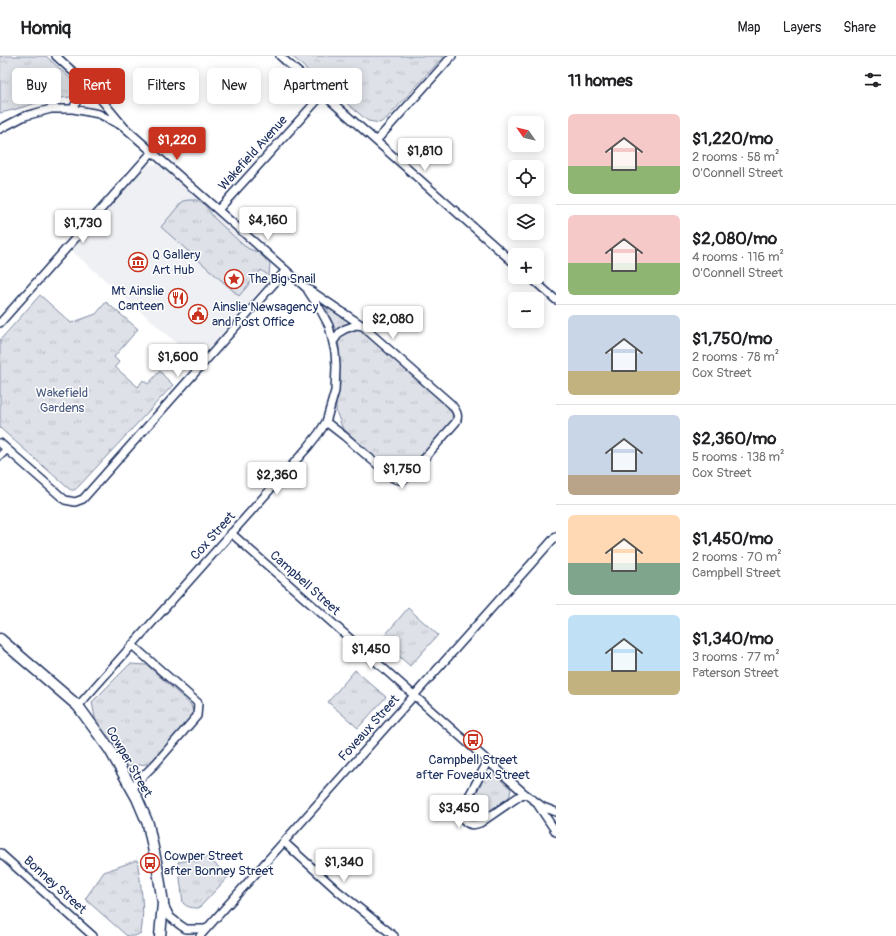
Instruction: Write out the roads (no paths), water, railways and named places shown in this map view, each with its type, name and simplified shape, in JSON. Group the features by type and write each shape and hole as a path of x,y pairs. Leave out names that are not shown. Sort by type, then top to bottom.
{"street":[{"path":"56,56 70,68"},
{"path":"280,56 294,68"},
{"path":"376,141 452,56"},
{"path":"73,109 75,104"},
{"path":"105,104 124,127 305,287 363,326 451,404 458,415 456,422 410,475 402,481 393,478 326,422"},
{"name":"Wakefield Avenue","path":"218,210 314,104"},
{"path":"334,104 508,258"},
{"path":"0,129 25,116 51,109 73,109 99,114 124,127"},
{"path":"0,324 152,152"},
{"path":"0,443 65,500 75,502 83,498 286,270"},
{"path":"538,284 556,300"},
{"name":"Cox Street","path":"78,706 308,447 326,422 335,392 335,352 329,326 320,308 305,287"},
{"path":"333,342 345,328 356,325 363,326"},
{"path":"0,456 7,449"},
{"name":"Campbell Street","path":"231,534 524,793 543,807 556,812"},
{"name":"Foveaux Street","path":"200,936 556,536"},
{"name":"Cowper Street","path":"0,638 78,706 108,746 137,798 148,824 158,870 163,903 160,936"},
{"path":"131,788 156,763 197,716 198,703 132,645"},
{"path":"488,761 461,811 465,822 471,825 480,823 524,793"},
{"name":"Campbell Street","path":"537,803 556,832"},
{"path":"284,842 339,892 394,936"},
{"name":"Bonney Street","path":"0,853 93,936"},
{"path":"163,903 170,917 186,929 206,929"}],"place":[{"name":"Q Gallery Art Hub","path":"138,262"},
{"name":"The Big Snail","path":"234,279"},
{"name":"Mt Ainslie Canteen","path":"178,298"},
{"name":"Ainslie Newsagency and Post Office","path":"198,314"},
{"name":"Campbell Street after Foveaux Street","path":"473,740"},
{"name":"Cowper Street after Bonney Street","path":"150,863"}],"park label":[{"name":"Wakefield Gardens","path":"62,400"}]}
